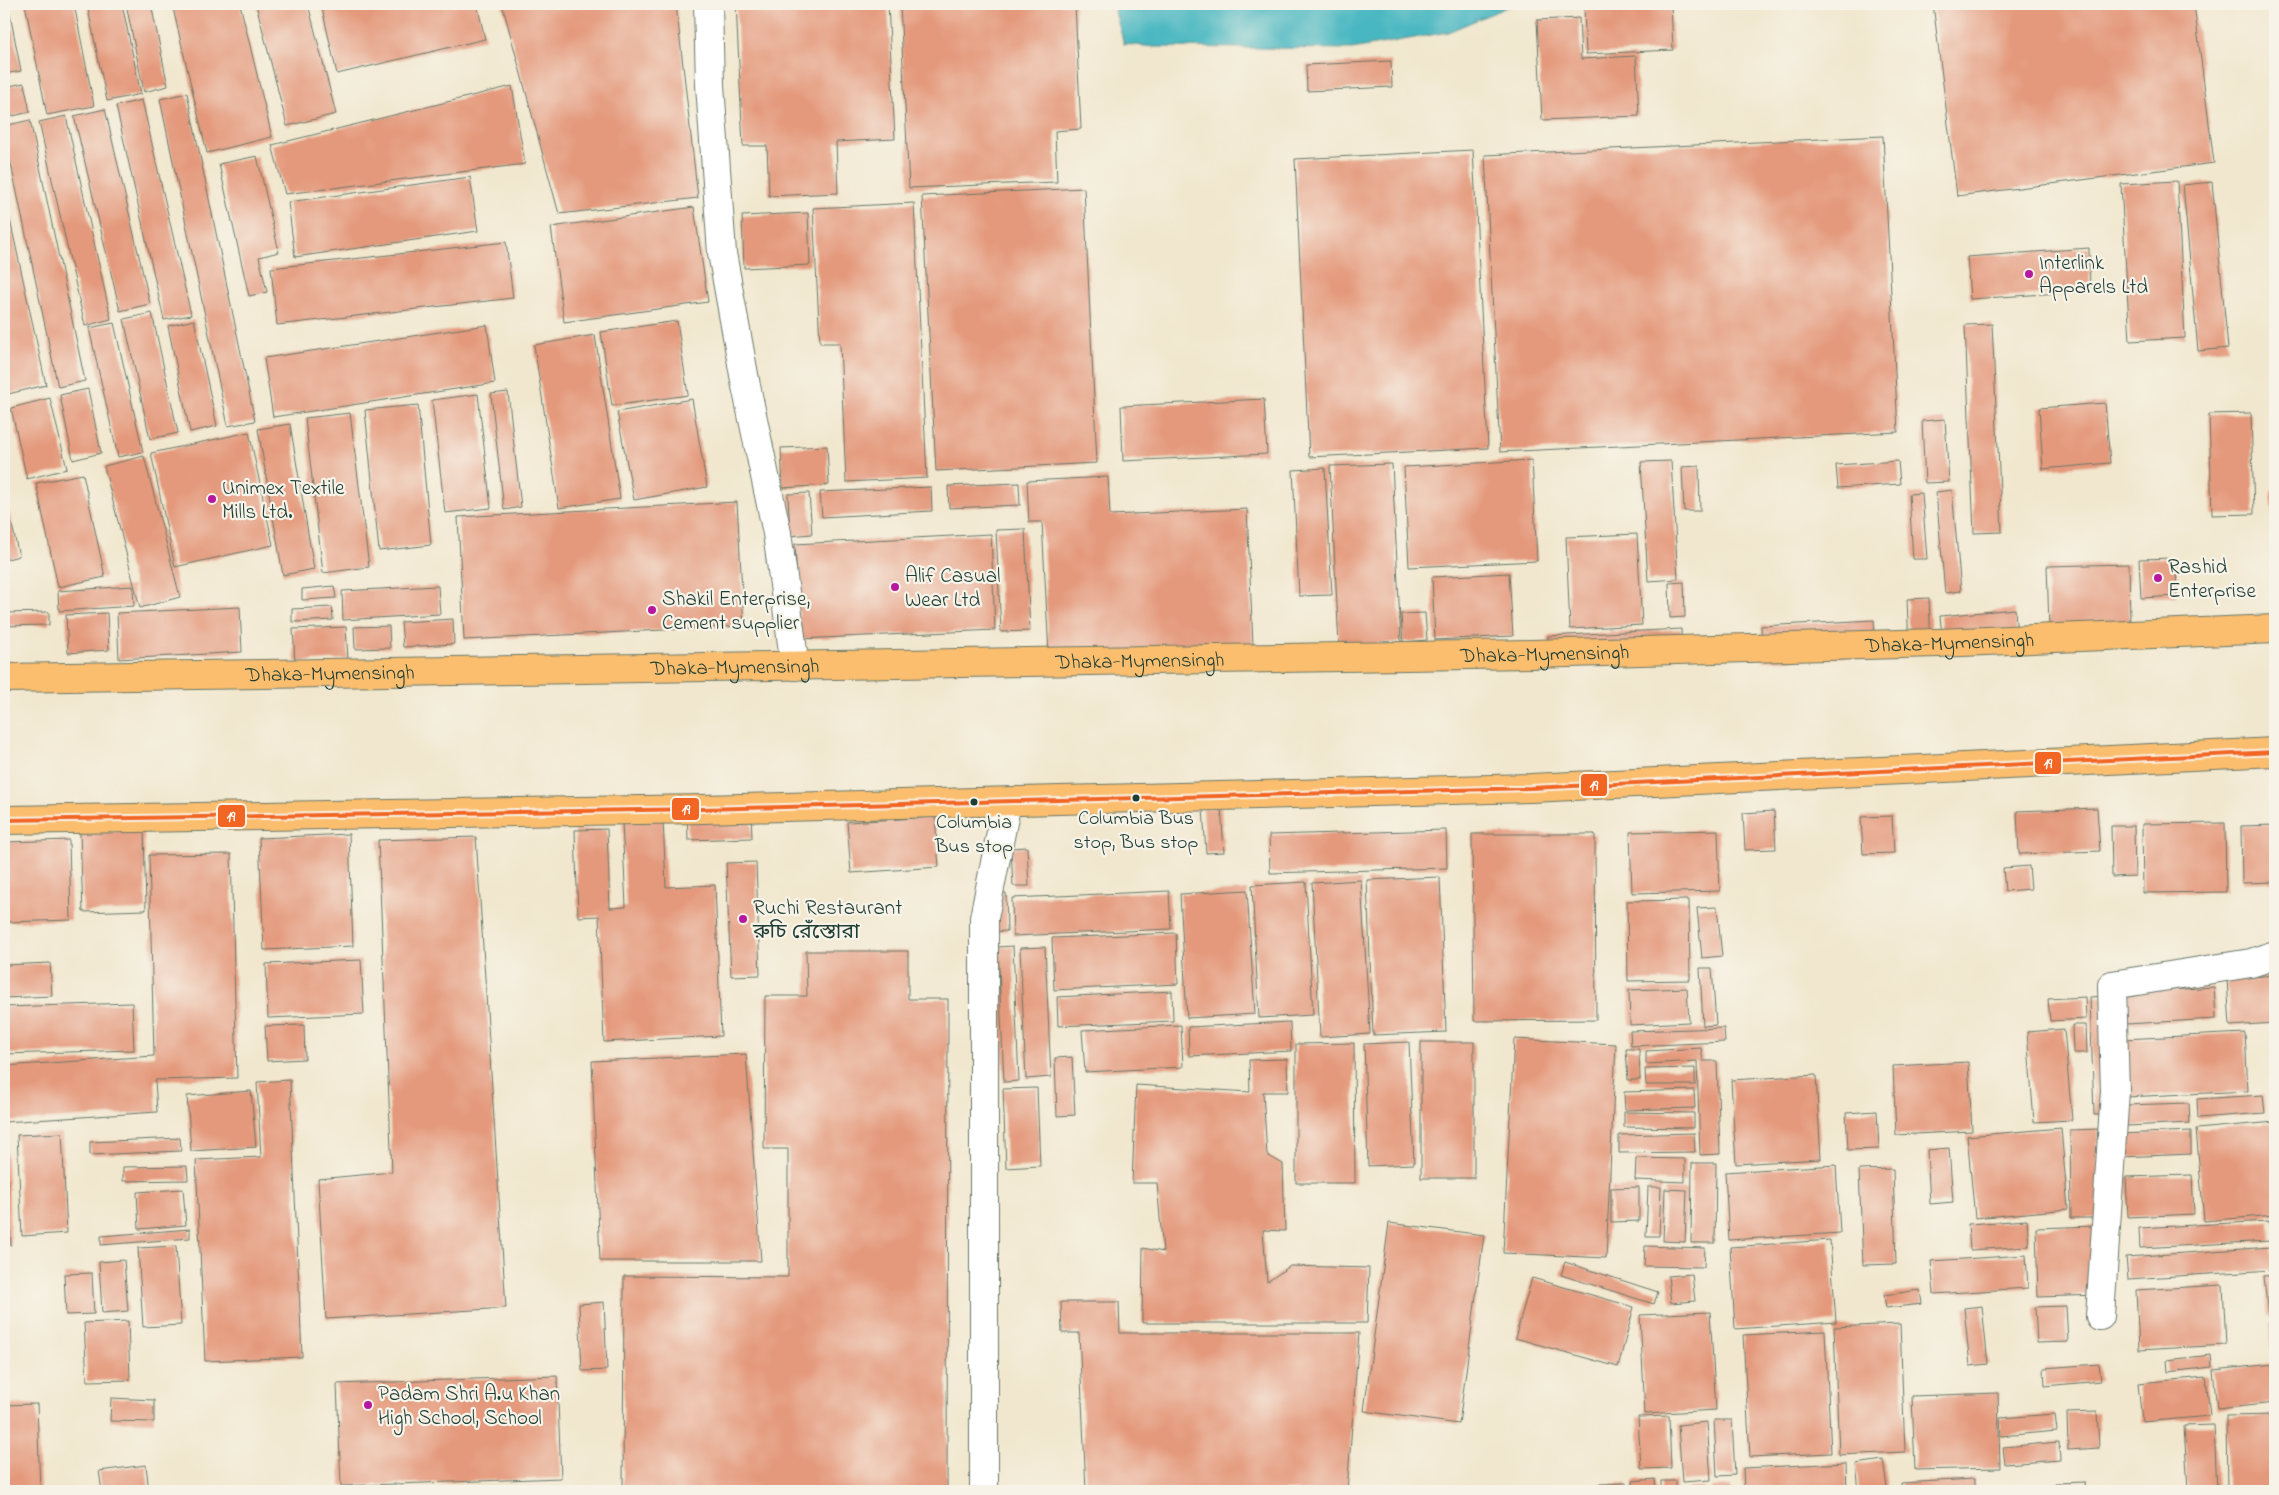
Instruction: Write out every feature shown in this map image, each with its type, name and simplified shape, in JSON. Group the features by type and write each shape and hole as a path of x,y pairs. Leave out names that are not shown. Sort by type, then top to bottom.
{"highway":[{"name":"Dhaka-Mymensingh","path":"4,678 1532,654 1928,643 2275,629"},
{"path":"4,820 1007,802 1541,787 2275,752"}],"street":[{"path":"708,4 710,85 722,253 777,533 794,666"},
{"path":"984,1491 984,918 1007,802"},
{"path":"2100,1316 2115,1091 2112,985 2251,963 2275,955"}],"water":[{"path":"1113,4 1514,4 1448,32 1352,49 1154,47 1124,44"}],"building":[{"path":"4,4 8,4 21,71 4,74"},
{"path":"25,4 74,4 94,106 47,115"},
{"path":"87,4 122,4 141,94 107,101"},
{"path":"126,4 151,4 168,86 144,92"},
{"path":"172,4 240,4 272,137 207,153"},
{"path":"256,4 308,4 336,114 287,126"},
{"path":"321,4 477,4 485,39 337,74"},
{"path":"502,4 676,4 698,198 559,214"},
{"path":"736,4 888,4 895,139 836,142 838,193 769,196 767,146 743,146"},
{"path":"900,4 1075,4 1081,129 1055,131 1057,182 909,188"},
{"path":"1671,4 1673,50 1586,54 1584,7"},
{"path":"1933,4 2194,4 2214,163 1957,196"},
{"path":"1579,18 1581,59 1636,56 1639,116 1542,120 1537,20"},
{"path":"1391,61 1392,87 1307,91 1306,65"},
{"path":"24,83 30,112 4,118 4,87"},
{"path":"512,86 525,164 285,194 272,145"},
{"path":"187,93 255,421 228,426 160,99"},
{"path":"142,100 191,315 164,320 116,106"},
{"path":"105,109 150,304 120,311 74,116"},
{"path":"66,116 111,319 85,326 39,122"},
{"path":"30,120 85,381 58,387 4,131 4,126"},
{"path":"1883,136 1898,432 1500,452 1485,155"},
{"path":"1473,150 1488,448 1309,457 1295,159"},
{"path":"257,156 279,252 259,257 267,292 249,296 219,164"},
{"path":"470,177 478,231 295,257 288,202"},
{"path":"2177,181 2185,338 2130,341 2121,184"},
{"path":"2212,182 2228,348 2198,351 2183,185"},
{"path":"1084,188 1097,463 936,471 922,196"},
{"path":"4,192 46,385 4,395"},
{"path":"914,203 927,478 846,482 840,343 820,343 813,208"},
{"path":"694,207 708,302 564,322 551,227"},
{"path":"808,213 810,265 744,268 742,216"},
{"path":"506,242 513,298 277,325 271,268"},
{"name":"Interlink Apparels Ltd","path":"2089,248 2090,291 1970,299 1967,257"},
{"path":"152,313 178,433 150,439 124,319"},
{"path":"194,320 217,426 190,432 168,326"},
{"path":"677,321 688,395 612,406 601,332"},
{"path":"114,323 143,452 118,457 89,328"},
{"path":"1992,324 2002,532 1974,533 1965,325"},
{"path":"487,325 495,383 273,417 264,358"},
{"path":"595,335 620,499 559,508 534,345"},
{"path":"88,389 101,453 73,460 60,395"},
{"path":"508,392 521,507 504,510 491,394"},
{"path":"478,394 491,508 445,513 432,400"},
{"path":"50,398 67,469 27,479 11,408"},
{"path":"692,399 707,487 634,500 617,412"},
{"path":"1264,399 1267,454 1123,461 1121,406"},
{"path":"2105,403 2110,463 2043,469 2039,408"},
{"path":"418,405 431,545 379,551 365,410"},
{"path":"350,413 369,567 323,573 305,418"},
{"path":"2251,413 2254,514 2212,515 2209,414"},
{"path":"1945,419 1949,482 1925,483 1922,421"},
{"path":"290,424 314,569 283,575 258,429"},
{"name":"Unimex Textile Mills Ltd.","path":"249,432 273,545 175,567 151,453"},
{"path":"827,446 829,485 783,488 781,448"},
{"path":"144,456 180,597 140,608 104,466"},
{"path":"1532,460 1537,561 1409,567 1404,467"},
{"path":"1671,461 1678,579 1648,581 1641,462"},
{"path":"1898,461 1900,484 1838,488 1836,465"},
{"path":"1392,464 1401,642 1339,646 1330,466"},
{"path":"1699,466 1700,511 1684,511 1682,467"},
{"path":"1325,468 1332,595 1299,596 1293,470"},
{"path":"83,474 105,577 58,587 36,483"},
{"path":"1108,477 1110,515 1247,509 1253,645 1049,655 1042,522 1029,522 1027,481"},
{"path":"1019,483 1020,505 949,508 948,486"},
{"path":"931,487 932,511 822,517 820,492"},
{"path":"4,490 19,556 4,560"},
{"path":"1952,490 1961,591 1945,593 1936,492"},
{"path":"2271,490 2275,490 2275,530 2274,530"},
{"path":"809,493 812,534 790,536 788,494"},
{"path":"1922,493 1927,559 1913,559 1909,494"},
{"path":"737,502 744,626 464,640 458,517"},
{"path":"1025,529 1030,631 1001,632 996,530"},
{"name":"Alif Casual Wear Ltd","path":"991,534 995,630 800,639 795,544"},
{"path":"1637,534 1642,625 1570,629 1566,537"},
{"name":"Rashid Enterprise","path":"2176,558 2177,596 2141,598 2139,559"},
{"path":"2129,564 2130,623 2049,626 2047,566"},
{"path":"1509,573 1513,636 1435,640 1432,577"},
{"path":"1684,582 1685,617 1670,618 1669,583"},
{"path":"133,586 134,606 59,611 58,591"},
{"path":"334,586 336,598 302,600 302,589"},
{"path":"438,586 440,614 343,620 342,591"},
{"path":"1929,598 1931,646 1909,647 1907,599"},
{"path":"240,607 242,652 119,659 117,613"},
{"path":"332,607 333,620 292,622 292,609"},
{"path":"2015,609 2017,639 1943,645 1940,616"},
{"path":"49,612 49,625 4,626 4,613"},
{"path":"107,613 109,650 68,653 66,615"},
{"path":"1425,613 1427,640 1403,642 1401,614"},
{"path":"453,619 454,644 403,647 401,622"},
{"path":"1874,620 1876,655 1763,661 1761,626"},
{"path":"389,626 390,648 355,649 354,627"},
{"path":"346,627 348,659 295,662 293,629"},
{"path":"1681,629 1682,654 1549,660 1548,636"},
{"path":"1221,806 1224,852 1206,853 1203,809"},
{"path":"2097,808 2100,851 2019,854 2017,811"},
{"path":"751,809 752,838 688,840 687,812"},
{"path":"1774,811 1776,849 1745,850 1743,813"},
{"path":"1892,816 1894,853 1863,854 1861,817"},
{"path":"935,817 939,867 851,873 847,822"},
{"path":"663,819 666,887 715,885 721,1036 604,1042 599,916 578,917 575,830 607,829 610,908 626,907 622,821"},
{"path":"2225,823 2226,892 2143,893 2142,824"},
{"path":"2275,825 2275,882 2242,883 2241,826"},
{"path":"2111,826 2134,826 2135,876 2112,877"},
{"path":"144,830 146,910 83,912 80,832"},
{"path":"1446,830 1447,868 1270,873 1269,835"},
{"path":"1718,830 1720,891 1632,893 1630,832"},
{"path":"349,834 353,946 264,950 259,838"},
{"path":"1472,834 1595,834 1596,1020 1474,1021"},
{"path":"476,837 506,1308 326,1319 318,1179 392,1172 378,840"},
{"path":"69,840 71,920 7,922 5,842"},
{"path":"1027,847 1029,886 1013,886 1011,848"},
{"path":"231,854 237,1078 155,1080 157,1112 4,1122 4,1066 154,1056 149,855"},
{"name":"Ruchi Restaurant রুচি রেঁস্তোরা","path":"756,862 760,975 731,976 726,863"},
{"path":"2029,866 2031,889 2005,891 2003,868"},
{"path":"1440,877 1446,1032 1373,1035 1367,880"},
{"path":"1361,880 1370,1034 1320,1037 1312,883"},
{"path":"1306,882 1313,1015 1259,1018 1252,885"},
{"path":"1247,890 1255,1014 1187,1018 1180,894"},
{"path":"1169,891 1171,929 1013,936 1012,898"},
{"path":"1006,893 1007,931 991,932 990,894"},
{"path":"1689,900 1690,980 1628,981 1627,901"},
{"path":"1717,907 1722,956 1702,958 1697,908"},
{"path":"1176,933 1178,984 1054,990 1052,938"},
{"path":"1013,946 1019,1081 1004,1082 998,947"},
{"path":"1045,947 1051,1077 1026,1079 1020,948"},
{"path":"806,951 908,951 908,999 948,999 947,1491 623,1491 624,1276 788,1277 788,1149 764,1149 765,996 807,996"},
{"path":"361,960 364,1014 268,1018 266,964"},
{"path":"50,963 52,996 4,998 4,965"},
{"path":"1700,968 1712,968 1716,1025 1703,1026"},
{"path":"2275,975 2275,1023 2230,1026 2227,979"},
{"path":"2214,987 2216,1019 2126,1024 2124,993"},
{"path":"1687,988 1689,1022 1630,1025 1629,990"},
{"path":"1172,991 1173,1021 1058,1026 1057,997"},
{"path":"2105,996 2108,1115 2094,1115 2090,997"},
{"path":"2085,997 2086,1019 2050,1021 2048,999"},
{"path":"132,1003 134,1050 4,1054 4,1007"},
{"path":"1290,1022 1291,1051 1189,1056 1188,1027"},
{"path":"304,1025 305,1059 267,1061 265,1026"},
{"path":"1181,1025 1183,1067 1085,1072 1082,1030"},
{"path":"2072,1025 2086,1025 2087,1053 2073,1053"},
{"path":"1724,1028 1725,1042 1631,1046 1630,1031"},
{"path":"2064,1029 2072,1120 2034,1122 2027,1032"},
{"path":"2245,1033 2248,1091 2126,1097 2123,1039"},
{"path":"1514,1039 1616,1044 1606,1258 1503,1253"},
{"path":"1409,1042 1414,1164 1368,1166 1364,1044"},
{"path":"1421,1042 1474,1042 1474,1178 1421,1178"},
{"path":"1354,1043 1355,1183 1296,1183 1296,1044"},
{"path":"1701,1048 1703,1061 1717,1061 1720,1154 1700,1155 1697,1061 1646,1064 1646,1051"},
{"path":"1626,1049 1639,1049 1640,1080 1628,1080"},
{"path":"746,1054 761,1261 600,1261 592,1061"},
{"path":"1072,1057 1075,1115 1057,1116 1055,1058"},
{"path":"1287,1059 1288,1092 1263,1092 1267,1155 1283,1164 1285,1231 1263,1230 1267,1282 1290,1266 1369,1268 1367,1323 1142,1323 1143,1248 1163,1252 1157,1183 1132,1183 1136,1085 1250,1092 1249,1060"},
{"path":"1968,1062 1972,1131 1896,1135 1893,1066"},
{"path":"1695,1068 1695,1085 1646,1085 1645,1069"},
{"path":"1816,1075 1821,1159 1736,1164 1731,1080"},
{"path":"290,1080 302,1357 205,1361 196,1160 261,1157 257,1082"},
{"path":"1037,1088 1040,1166 1006,1168 1003,1089"},
{"path":"1694,1090 1695,1108 1625,1110 1624,1092"},
{"path":"251,1091 256,1147 191,1151 187,1096"},
{"path":"2263,1095 2265,1113 2198,1118 2197,1099"},
{"path":"2189,1103 2190,1123 2127,1126 2126,1105"},
{"path":"1877,1111 1879,1149 1848,1150 1846,1113"},
{"path":"1624,1112 1694,1113 1694,1128 1624,1127"},
{"path":"2275,1122 2275,1215 2204,1221 2196,1129"},
{"path":"2061,1128 2068,1209 1975,1218 1967,1136"},
{"path":"2098,1129 2098,1218 2071,1218 2070,1130"},
{"path":"2191,1131 2191,1154 2121,1157 2120,1134"},
{"path":"62,1133 67,1233 22,1236 17,1135"},
{"path":"1694,1133 1695,1152 1619,1153 1619,1135"},
{"path":"180,1138 181,1151 90,1155 90,1142"},
{"path":"4,1144 6,1144 11,1245 4,1245"},
{"path":"1949,1148 1953,1202 1930,1204 1927,1150"},
{"path":"1636,1158 1685,1159 1685,1182 1635,1180"},
{"path":"1692,1163 1716,1163 1715,1243 1691,1243"},
{"path":"1836,1165 1840,1233 1729,1240 1725,1172"},
{"path":"187,1166 188,1180 123,1181 123,1167"},
{"path":"1893,1169 1896,1264 1863,1265 1859,1170"},
{"path":"2192,1175 2194,1214 2128,1217 2126,1177"},
{"path":"1639,1187 1639,1221 1611,1222 1611,1188"},
{"path":"1648,1187 1661,1187 1659,1236 1646,1236"},
{"path":"183,1189 186,1225 139,1229 137,1192"},
{"path":"1665,1189 1687,1190 1685,1242 1663,1241"},
{"path":"2027,1220 2029,1246 1970,1250 1968,1224"},
{"path":"2269,1221 2270,1241 2140,1248 2139,1228"},
{"path":"1389,1223 1484,1235 1459,1424 1364,1411"},
{"path":"2096,1226 2098,1295 2038,1297 2036,1228"},
{"path":"190,1229 190,1238 101,1245 101,1236"},
{"path":"1830,1240 1836,1322 1735,1329 1730,1247"},
{"path":"176,1246 181,1325 143,1327 138,1248"},
{"path":"1645,1246 1705,1248 1704,1267 1644,1266"},
{"path":"2271,1247 2273,1270 2128,1279 2126,1257"},
{"path":"2026,1255 2028,1288 1934,1294 1931,1261"},
{"path":"124,1260 128,1311 102,1313 99,1262"},
{"path":"1565,1262 1658,1292 1654,1304 1561,1275"},
{"path":"92,1273 94,1314 66,1315 64,1274"},
{"path":"1692,1274 1695,1301 1671,1303 1668,1276"},
{"path":"2275,1275 2275,1316 2268,1317 2264,1276"},
{"path":"1532,1278 1634,1307 1618,1367 1515,1338"},
{"path":"2223,1285 2226,1345 2139,1350 2136,1290"},
{"path":"1920,1290 1922,1304 1886,1308 1884,1295"},
{"path":"604,1302 607,1370 582,1371 579,1304"},
{"path":"1061,1302 1119,1302 1120,1333 1359,1333 1347,1491 1086,1491 1079,1333 1062,1333"},
{"path":"1982,1306 1988,1364 1970,1366 1964,1308"},
{"path":"2066,1306 2068,1342 2037,1343 2035,1307"},
{"path":"1710,1312 1716,1410 1645,1414 1640,1315"},
{"path":"128,1321 130,1380 87,1381 84,1323"},
{"path":"1900,1324 1905,1452 1839,1455 1834,1327"},
{"path":"2270,1324 2275,1324 2275,1355 2272,1355"},
{"path":"1825,1331 1831,1453 1750,1457 1743,1335"},
{"path":"2211,1355 2212,1367 2168,1372 2167,1360"},
{"path":"2099,1364 2101,1381 2045,1386 2044,1368"},
{"path":"2275,1364 2275,1403 2217,1409 2213,1370"},
{"path":"557,1376 561,1478 341,1486 337,1384"},
{"path":"2206,1377 2210,1416 2142,1422 2138,1383"},
{"path":"1998,1393 2000,1468 1915,1470 1912,1396"},
{"path":"111,1398 154,1400 154,1422 110,1421"},
{"path":"37,1404 40,1491 4,1491 4,1405"},
{"path":"2097,1412 2099,1448 2068,1450 2067,1413"},
{"path":"2055,1414 2057,1431 2001,1436 2000,1418"},
{"path":"2275,1415 2275,1491 2227,1491 2226,1416"},
{"path":"1669,1416 1671,1468 1641,1469 1638,1417"},
{"path":"1714,1420 1732,1420 1735,1475 1717,1476"},
{"path":"1707,1422 1711,1480 1682,1482 1678,1425"},
{"path":"2214,1425 2217,1491 2188,1491 2184,1426"},
{"path":"2059,1442 2060,1460 2005,1464 2003,1447"},
{"path":"1883,1460 1887,1488 1859,1491 1856,1464"},
{"path":"1846,1463 1847,1491 1744,1491 1743,1468"},
{"path":"146,1465 149,1491 102,1491 99,1471"},
{"path":"1655,1479 1656,1491 1633,1491 1633,1481"},
{"path":"1974,1479 1974,1491 1901,1491 1901,1483"},
{"path":"1661,1481 1676,1481 1676,1491 1661,1491"},
{"path":"2085,1482 2086,1491 2055,1491 2055,1483"},
{"path":"1626,1483 1626,1491 1600,1491 1600,1484"},
{"path":"1731,1486 1731,1491 1711,1491 1711,1487"},
{"path":"1689,1488 1704,1488 1704,1491 1689,1491"}],"transit line":[{"name":"19","path":"4,820 702,809 1531,788 2275,752"}],"place":[{"name":"Interlink Apparels Ltd","path":"2029,274"},
{"name":"Unimex Textile Mills Ltd.","path":"212,499"},
{"name":"Rashid Enterprise","path":"2158,578"},
{"name":"Alif Casual Wear Ltd","path":"895,587"},
{"name":"Shakil Enterprise, Cement supplier","path":"652,610"},
{"name":"Columbia Bus stop, Bus stop","path":"1136,798"},
{"name":"Columbia Bus stop","path":"974,802"},
{"name":"Ruchi Restaurant রুচি রেঁস্তোরা","path":"743,919"},
{"name":"Padam Shri A.u Khan High School, School","path":"368,1405"}]}
